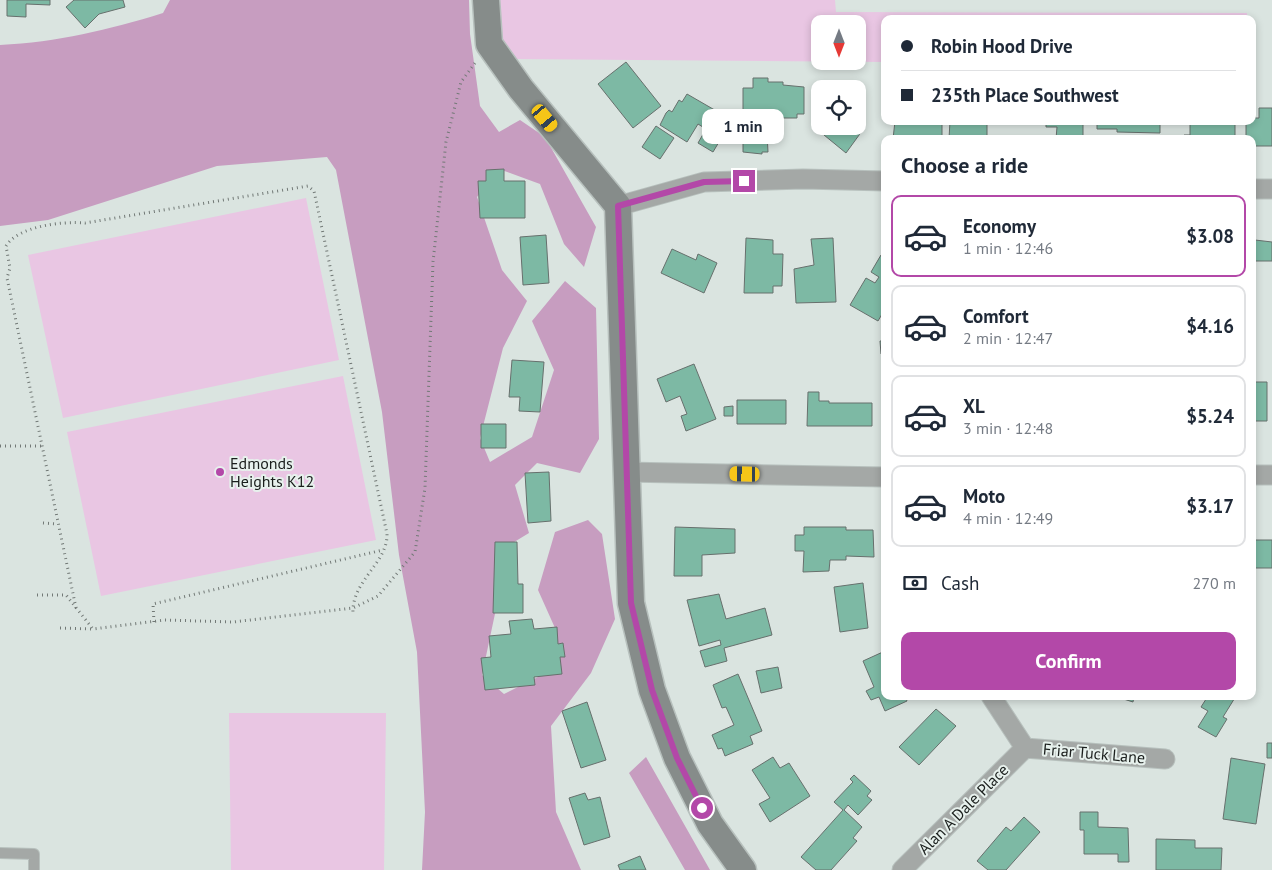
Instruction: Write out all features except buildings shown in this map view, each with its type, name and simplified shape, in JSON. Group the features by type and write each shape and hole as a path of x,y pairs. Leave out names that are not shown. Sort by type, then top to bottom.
{"street":[{"path":"486,0 489,44 521,89 618,206 625,472 631,603 652,690 677,758 710,824 743,870"},
{"path":"618,206 704,182 803,179 881,181"},
{"path":"1256,189 1272,189"},
{"path":"625,472 881,476"},
{"path":"1256,475 1272,475"},
{"name":"Friar Tuck Lane","path":"994,700 1024,748 1165,759"},
{"name":"Alan A Dale Place","path":"902,870 1024,748"}],"lane":[{"path":"0,853 34,854 34,870"}],"path":[{"path":"60,628 93,629 154,622 233,622 353,608 378,596 415,552 424,488 433,262 446,142 461,82 489,44"},
{"path":"76,608 7,278 10,268 6,246 10,239 46,224 68,221 85,223 308,186 314,191 387,534 387,542 383,550 355,594 353,614"},
{"path":"0,446 42,446"},
{"path":"43,523 58,524"},
{"path":"154,622 153,604 383,550"},
{"path":"37,595 66,595 93,629"}],"shaded area":[{"path":"170,0 469,0 470,34 480,106 499,132 520,120 545,137 596,227 584,267 564,244 540,184 499,169 477,197 502,270 527,301 503,348 480,438 490,462 532,437 554,370 532,321 565,281 596,308 599,439 580,473 537,463 515,485 529,533 498,552 496,609 482,675 504,694 544,674 555,628 538,590 555,532 588,520 602,534 615,619 591,673 551,726 556,812 581,870 422,870 425,812 417,652 399,555 382,412 336,170 327,157 217,166 48,220 0,226 0,45 63,38 122,25 163,13"},
{"path":"498,0 835,0 836,12 1247,13 1247,15 881,15 881,62 866,62 866,15 811,15 811,61 510,59 501,37"},
{"path":"306,198 339,360 63,418 28,255"},
{"path":"343,376 376,540 101,596 67,432"},
{"path":"229,713 386,713 384,870 231,870"},
{"path":"646,757 710,870 685,870 629,773"}],"place":[{"name":"Edmonds Heights K12","path":"220,472"}],"route":[{"path":"702,808 677,758 652,690 631,603 625,472 618,206 704,182 744,181"}]}
